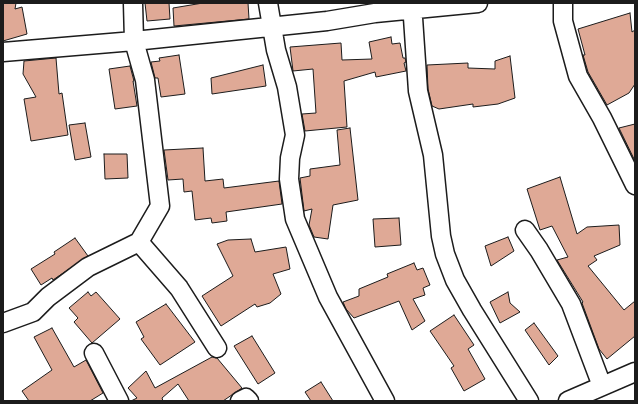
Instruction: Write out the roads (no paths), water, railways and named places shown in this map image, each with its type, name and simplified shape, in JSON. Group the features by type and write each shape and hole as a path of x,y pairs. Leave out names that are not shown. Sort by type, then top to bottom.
{"street":[{"path":"3,323 32,312 48,297 88,267 139,242 160,206 145,80 134,41 133,3"},
{"path":"268,3 276,50 287,88 295,135 290,158 289,179 295,219 328,297 385,401"},
{"path":"3,52 134,41 327,21 412,6 478,3"},
{"path":"562,3 563,21 578,76 602,118 635,185"},
{"path":"412,6 418,91 433,155 441,236 445,254 456,280 472,310 529,401"},
{"path":"525,230 539,250 571,304 602,386"},
{"path":"139,242 179,288 217,348"},
{"path":"94,353 119,401"},
{"path":"568,401 635,372"},
{"path":"240,401 246,398 249,401"}]}
